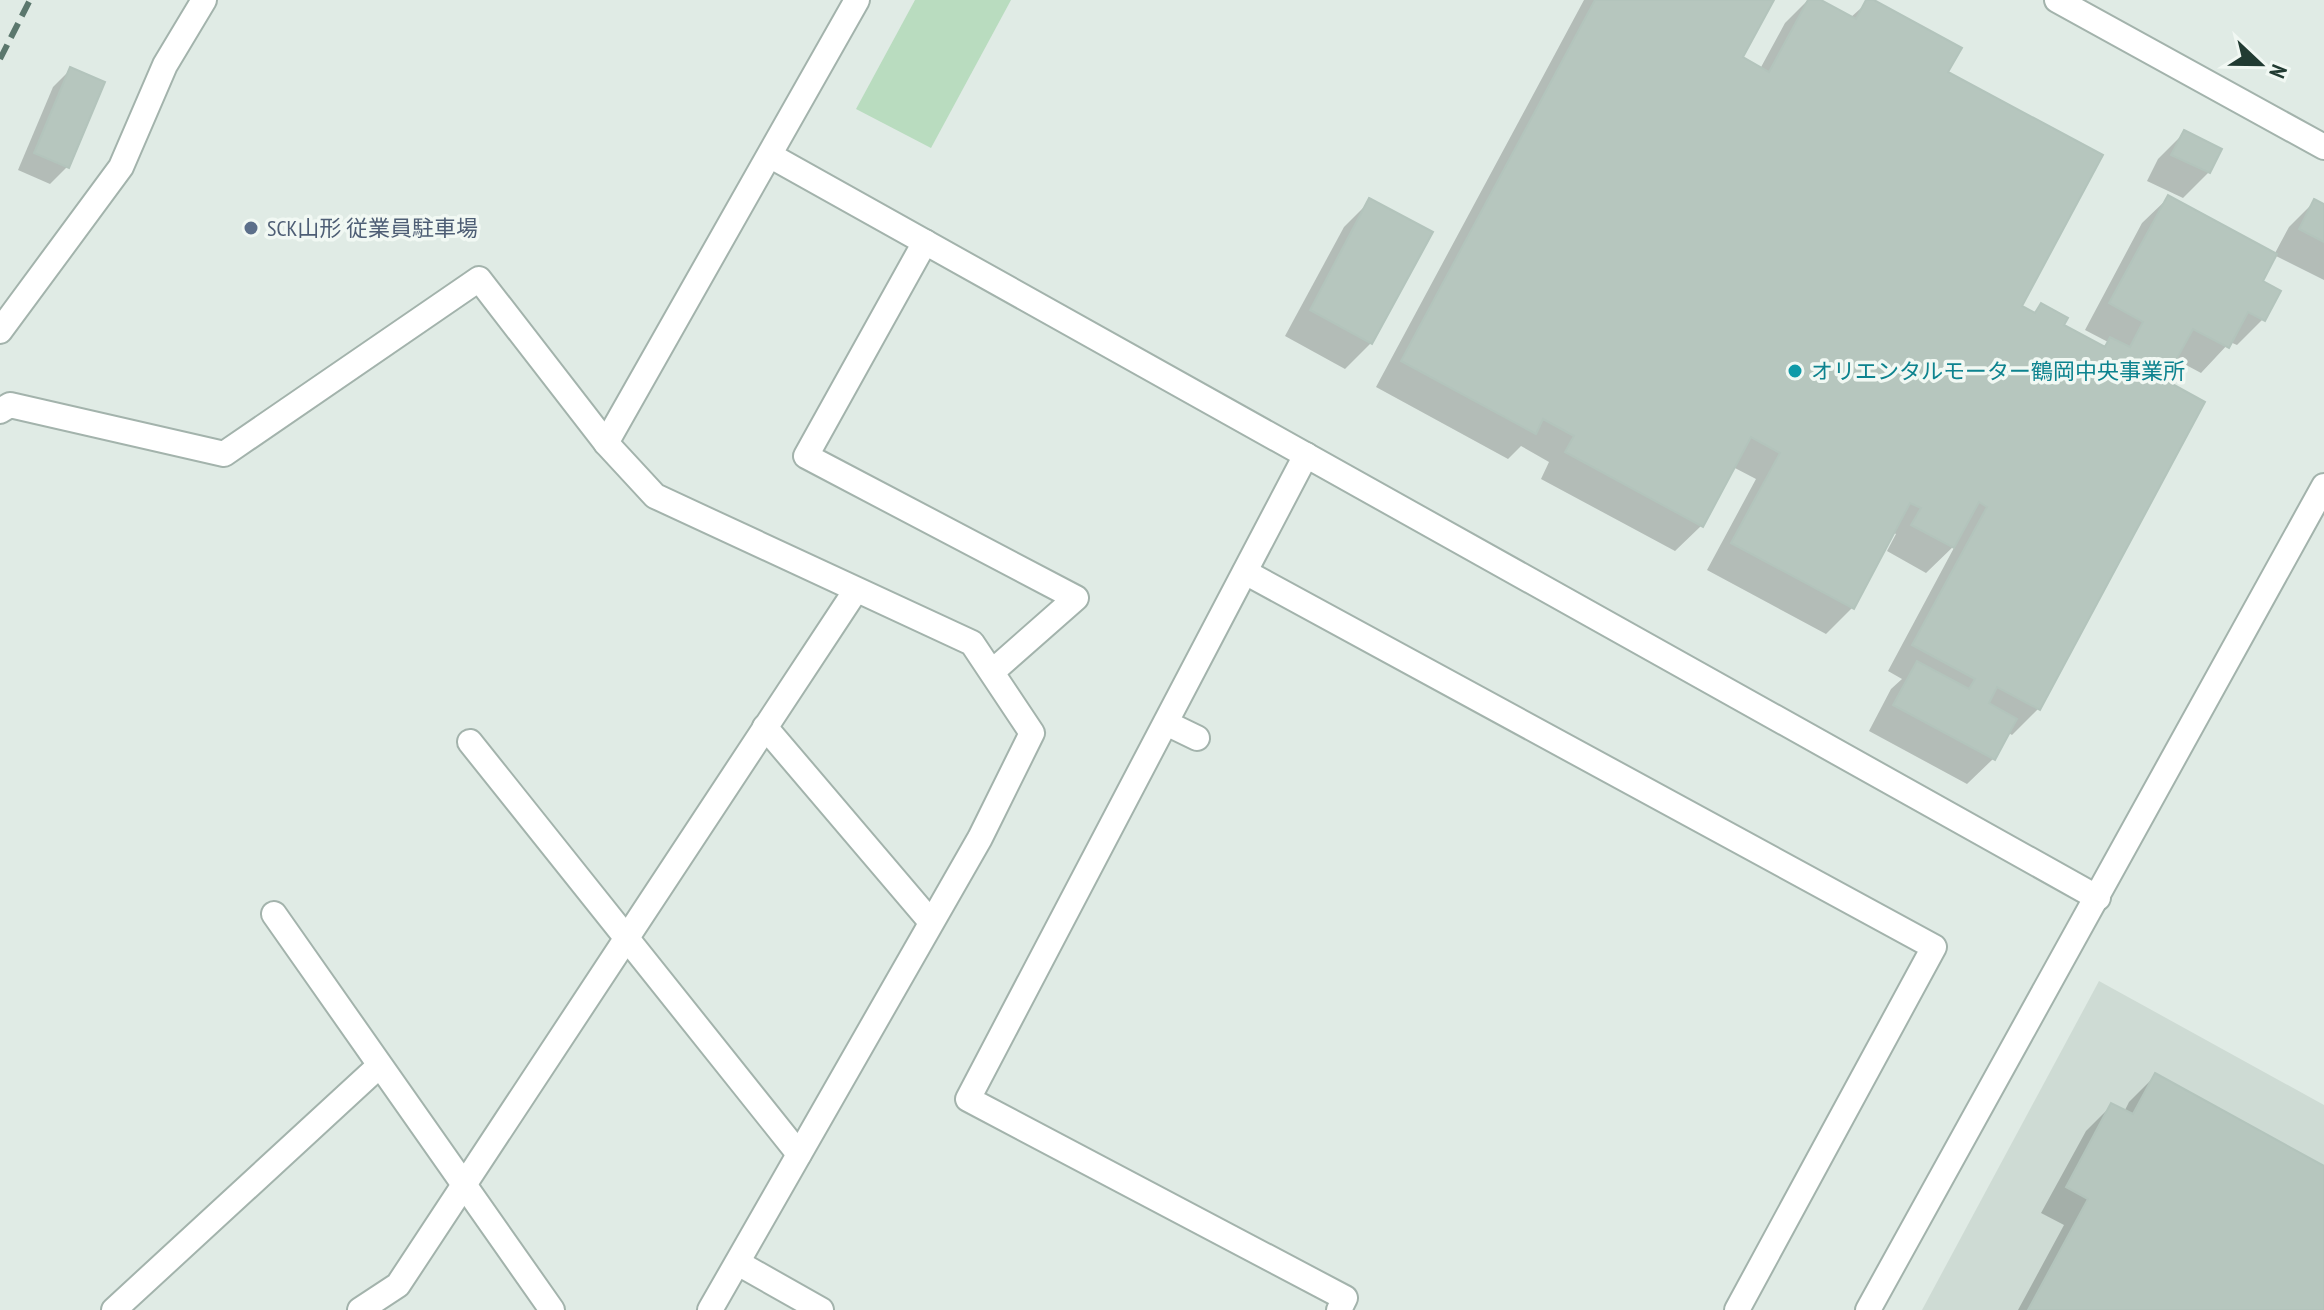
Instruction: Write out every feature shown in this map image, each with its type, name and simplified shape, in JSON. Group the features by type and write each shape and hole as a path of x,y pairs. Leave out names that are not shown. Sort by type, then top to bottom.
{"street":[{"path":"0,331 121,167 165,65 204,0"},
{"path":"606,443 857,0"},
{"path":"2057,0 2324,147"},
{"path":"771,156 2098,898"},
{"path":"925,242 806,456 1076,598 992,672"},
{"path":"0,411 10,405 224,454 479,279 606,443 655,496 972,643 1032,733 980,838 710,1310"},
{"path":"1306,455 968,1099 1345,1298 1339,1310"},
{"path":"1868,1310 2324,486"},
{"path":"1245,572 1934,947 1737,1310"},
{"path":"360,1310 398,1285 856,590"},
{"path":"1166,723 1197,738"},
{"path":"765,727 931,922"},
{"path":"470,742 799,1154"},
{"path":"274,914 552,1310"},
{"path":"114,1310 379,1066"},
{"path":"738,1263 821,1310"}],"shaded area":[{"path":"2099,981 2324,1105 2324,1310 1922,1310"}],"green space":[{"path":"915,0 1011,0 931,148 856,109"}],"building":[{"name":"オリエンタルモーター鶴岡中央事業所","path":"1595,0 1774,0 1743,57 1769,72 1808,0 1821,0 1856,19 1866,0 1874,0 1962,48 1948,72 2103,155 2022,306 2035,313 2041,303 2068,318 2064,325 2105,347 2110,337 2130,347 2143,322 2109,303 2168,195 2277,254 2263,281 2281,291 2265,321 2248,312 2229,348 2193,329 2165,380 2205,402 2040,710 1997,687 1989,703 2017,719 1995,760 1893,705 1917,661 1969,689 1975,679 1912,645 1987,507 1979,502 1954,548 1911,525 1921,508 1910,503 1854,609 1731,543 1780,453 1751,437 1703,527 1565,452 1574,436 1543,419 1536,434 1401,361"},
{"path":"70,67 105,82 69,168 34,153"},
{"path":"2184,130 2222,149 2210,173 2171,155"},
{"path":"1369,198 1433,232 1372,344 1310,310"},
{"path":"2314,199 2324,204 2324,242 2299,229"},
{"path":"2155,1073 2324,1166 2324,1310 2028,1310 2088,1199 2066,1187 2111,1103 2133,1114"}],"railway":[{"path":"0,59 30,0"}],"place":[{"name":"SCK山形 従業員駐車場","path":"251,228"},
{"name":"オリエンタルモーター鶴岡中央事業所","path":"1795,371"}]}
